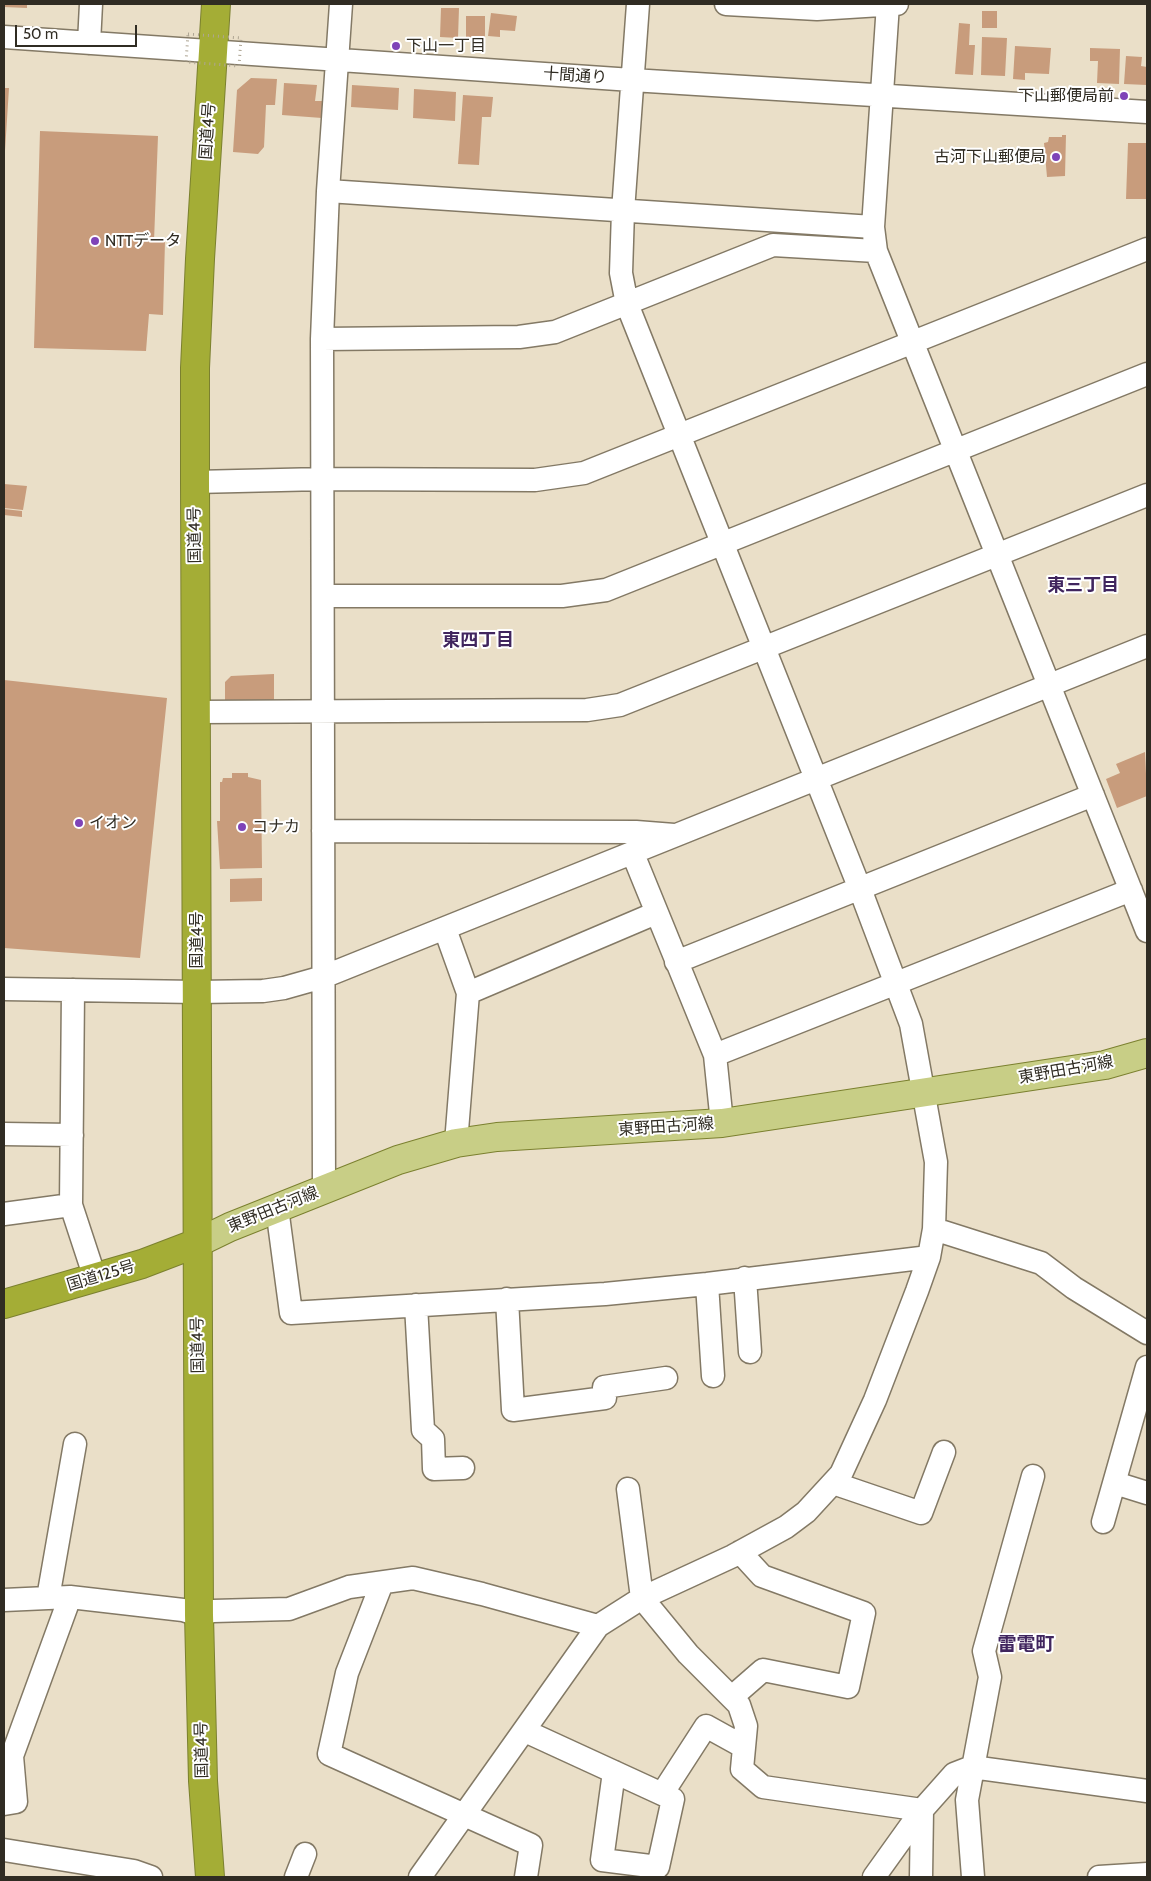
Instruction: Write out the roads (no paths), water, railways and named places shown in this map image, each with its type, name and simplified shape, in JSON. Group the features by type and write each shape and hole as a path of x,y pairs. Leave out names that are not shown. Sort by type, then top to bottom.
{"highway":[{"name":"国道4号","path":"210,1877 203,1781 199,1614 197,712 194,482 199,269 216,4"},
{"name":"国道125号","path":"4,1304 166,1256 198,1243"}],"main road":[{"name":"東野田古河線","path":"198,1243 277,1208 398,1160 456,1143 497,1137 722,1123 923,1094 1144,1057"}],"street":[{"path":"89,43 91,4"},
{"path":"324,1190 322,339 328,191 341,4"},
{"path":"420,1877 598,1626 642,1598 740,1552 786,1527 806,1512 841,1474 868,1415 929,1257 934,1229 936,1162 911,1024 860,889 627,304 622,273 624,210 638,4"},
{"path":"726,4 817,9 891,4 873,227 876,252 954,451 998,555 1147,929"},
{"name":"十間通り","path":"4,37 632,80 1147,112"},
{"path":"328,191 873,227"},
{"path":"322,339 519,337 555,332 773,245 876,252"},
{"path":"194,482 323,479 534,480 584,473 1147,249"},
{"path":"323,596 562,596 606,590 1147,374"},
{"path":"197,712 587,710 605,708 620,704 764,648 1147,495"},
{"path":"4,989 197,992 284,988 324,977 1147,646"},
{"path":"676,962 1093,796"},
{"path":"323,831 636,832 677,836"},
{"path":"633,854 715,1055 722,1123"},
{"path":"715,1055 1131,890"},
{"path":"468,992 656,913"},
{"path":"445,929 468,992 456,1143"},
{"path":"74,990 71,1205 95,1278"},
{"path":"4,1134 72,1135"},
{"path":"4,1214 71,1205"},
{"path":"277,1208 291,1313 605,1294 707,1284 929,1257"},
{"path":"934,1229 1041,1263 1074,1288 1147,1333"},
{"path":"745,1278 750,1352"},
{"path":"707,1284 713,1376"},
{"path":"507,1299 513,1410 605,1398 604,1387 666,1378"},
{"path":"416,1305 423,1430 433,1439 434,1469 463,1468"},
{"path":"1103,1522 1147,1367"},
{"path":"4,1804 16,1802 12,1756 59,1597 75,1444"},
{"path":"833,1482 921,1513 944,1452"},
{"path":"972,1877 968,1800 972,1767 990,1676 984,1651 1033,1476"},
{"path":"1115,1482 1147,1493"},
{"path":"628,1489 642,1598 688,1654 739,1704 746,1726 742,1769 763,1787 922,1810"},
{"path":"732,1697 764,1670 848,1687 864,1613 762,1576 740,1552"},
{"path":"4,1600 59,1597 183,1610 199,1614 213,1611 289,1609 349,1587 412,1578 482,1594 598,1626"},
{"path":"382,1582 347,1673 329,1754 464,1813 531,1845 526,1877"},
{"path":"662,1794 706,1726 744,1747"},
{"path":"525,1731 673,1799 658,1867 602,1860 614,1772"},
{"path":"874,1877 922,1810 954,1774 972,1767 1147,1791"},
{"path":"921,1877 922,1810"},
{"path":"4,1850 134,1871 151,1877"},
{"path":"296,1877 305,1854"},
{"path":"1100,1877 1147,1874"}],"place":[{"name":"下山一丁目","path":"396,46"},
{"name":"下山郵便局前","path":"1124,96"},
{"name":"古河下山郵便局","path":"1056,157"},
{"name":"NTTデータ","path":"95,241"},
{"name":"イオン","path":"79,823"},
{"name":"コナカ","path":"242,827"}],"district":[{"name":"東三丁目","path":"1083,586"},
{"name":"東四丁目","path":"478,641"},
{"name":"雷電町","path":"1026,1644"}]}
